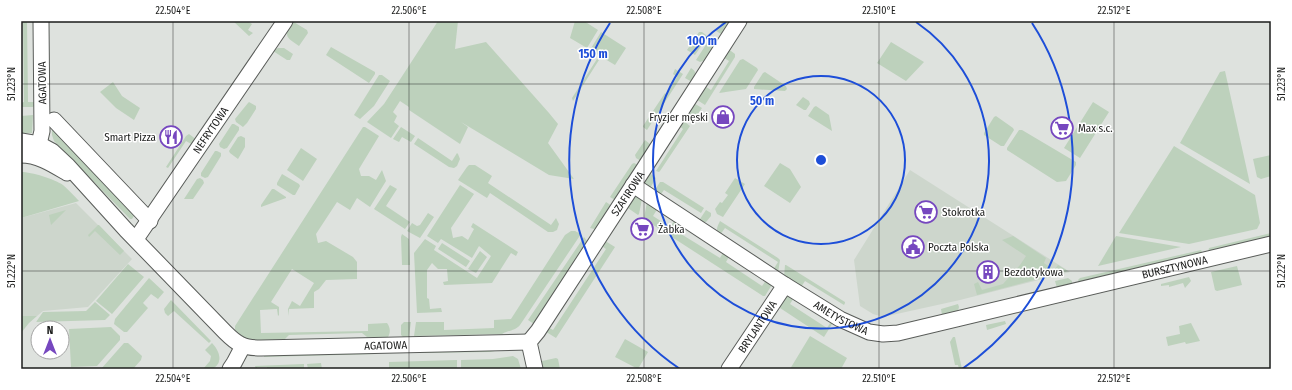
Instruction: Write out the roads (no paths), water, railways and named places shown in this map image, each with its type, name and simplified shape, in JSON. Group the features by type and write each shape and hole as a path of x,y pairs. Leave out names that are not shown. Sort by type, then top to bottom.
{"street":[{"name":"AGATOWA","path":"31,151 42,131 41,21"},
{"name":"NEFRYTOWA","path":"136,239 150,221 285,21"},
{"name":"SZAFIROWA","path":"529,342 538,331 739,21"},
{"path":"54,120 150,221"},
{"path":"21,141 31,151 52,151 229,336 243,346 230,369"},
{"name":"AMETYSTOWA","path":"633,185 785,285 840,319 869,332 883,334 898,333 1078,290"},
{"name":"BURSZTYNOWA","path":"1078,290 1271,244"},
{"name":"BRYLANTOWA","path":"729,369 785,285"},
{"name":"AGATOWA","path":"243,346 261,348 529,342"},
{"path":"529,342 535,369"}],"place":[{"name":"Fryzjer męski","path":"723,117"},
{"name":"Max s.c.","path":"1062,128"},
{"name":"Smart Pizza","path":"171,137"},
{"name":"Stokrotka","path":"926,212"},
{"name":"Żabka","path":"642,229"},
{"name":"Poczta Polska","path":"913,247"},
{"name":"Bezdotykowa","path":"988,272"}]}
